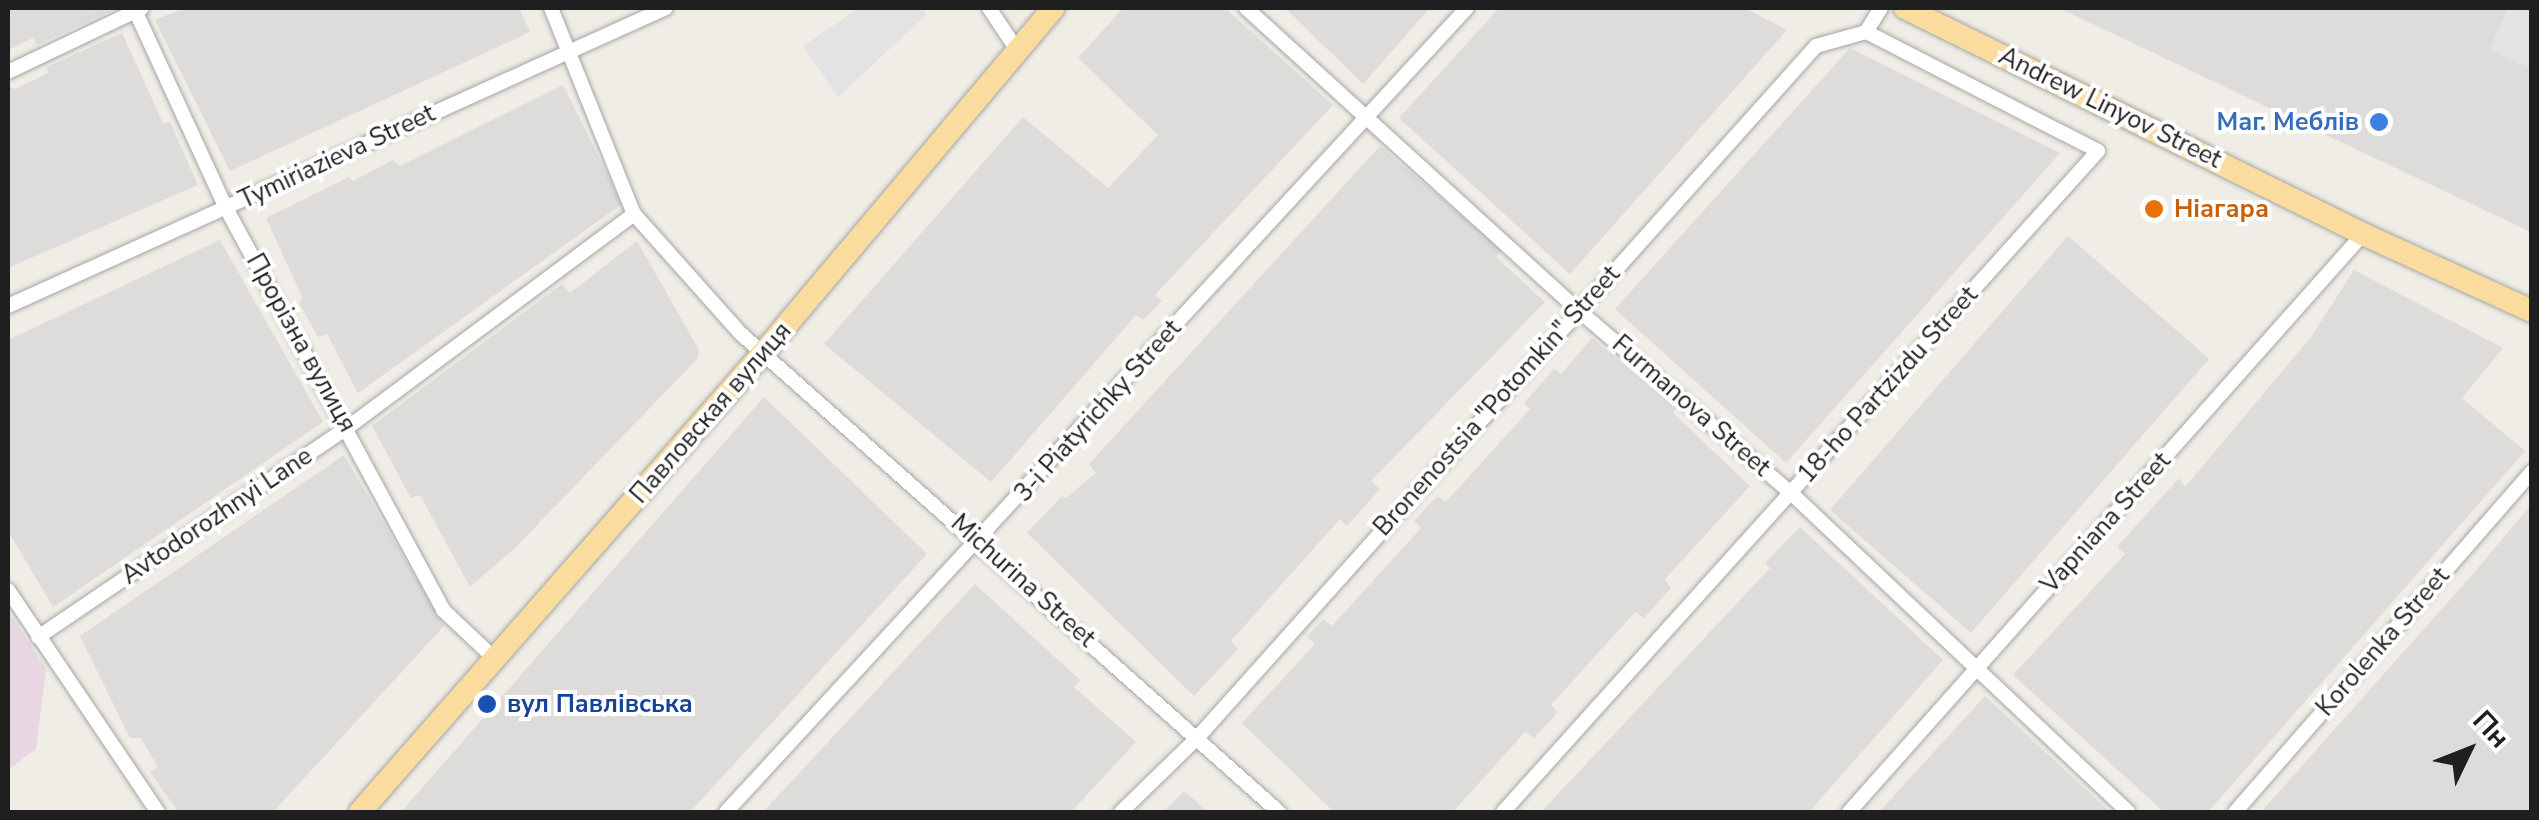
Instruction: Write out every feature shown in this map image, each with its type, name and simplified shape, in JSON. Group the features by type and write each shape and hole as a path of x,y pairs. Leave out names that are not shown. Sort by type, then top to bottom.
{"main road":[{"name":"Павловская вулиця","path":"360,812 763,353 1054,8"},
{"name":"Andrew Linyov Street","path":"1905,8 2363,234 2532,311"}],"street":[{"path":"552,8 572,50 634,214"},
{"name":"Tymiriazieva Street","path":"8,306 666,8"},
{"path":"989,8 1017,50"},
{"name":"Furmanova Street","path":"1246,8 1578,308 1791,493 2128,812"},
{"name":"3-i Piatyrichky Street","path":"726,812 979,542 1466,8"},
{"path":"1866,32 1881,8"},
{"path":"8,72 137,9"},
{"name":"Прорізна вулиця","path":"137,9 226,208 443,610 496,660"},
{"name":"Bronenostsia \"Potomkin\" Street","path":"1121,812 1198,737 1816,46 1866,32"},
{"name":"18-ho Partzizdu Street","path":"1503,812 2098,151 1866,32"},
{"name":"Michurina Street","path":"634,214 763,353 1279,812"},
{"name":"Avtodorozhnyi Lane","path":"38,637 348,428 634,214"},
{"name":"Vapniana Street","path":"1849,812 2363,234"},
{"name":"Korolenka Street","path":"2235,812 2532,470"},
{"path":"8,590 158,812"}],"shaded area":[{"path":"8,8 115,9 37,45 33,38 8,50"},
{"path":"185,8 519,8 530,32 230,171 155,20"},
{"path":"859,8 920,8 927,14 838,97 803,46"},
{"path":"1123,8 1225,8 1333,105 1155,295 1162,301 1143,320 1136,315 991,482 824,344 1023,117 1108,188 1158,135 1078,58"},
{"path":"1285,8 1430,8 1363,84"},
{"path":"1499,8 1745,8 1787,30 1570,274 1399,118"},
{"path":"2059,8 2531,8 2531,232 2284,115"},
{"path":"2508,8 2531,8 2531,56 2527,67 2489,50"},
{"path":"122,33 163,123 170,122 198,185 8,268 8,86 15,89 48,73 47,67"},
{"path":"1850,48 2060,153 1786,463 1615,309"},
{"path":"563,85 622,204 358,393 327,334 318,337 299,303 302,297 266,218 349,177 353,181 393,160 400,166"},
{"path":"1380,146 1501,250 1496,257 1545,302 1371,481 1380,489 1347,526 1340,519 1231,641 1238,649 1194,696 1027,533 1062,496 1066,498 1096,473 1089,464"},
{"path":"2068,236 2209,359 1971,633 1830,510"},
{"path":"220,240 323,422 53,607 8,531 8,340"},
{"path":"637,241 699,350 698,358 515,548 470,587 420,495 411,498 372,426 562,284 570,293"},
{"path":"2354,270 2503,348 2462,398 2525,451 2208,812 2164,812 2013,675 2125,554 2117,547 2179,478 2185,487 2311,337"},
{"path":"1592,338 1676,408 1673,413 1750,486 1665,579 1671,588 1644,618 1635,612 1551,705 1558,712 1534,738 1525,732 1453,812 1334,812 1242,723 1315,644 1307,637 1323,619 1332,626 1421,528 1414,521 1437,496 1446,502 1530,409 1524,403 1554,369 1561,374"},
{"path":"764,397 927,554 690,812 401,812"},
{"path":"344,455 444,626 273,812 178,812 150,772 158,767 141,738 130,738 80,636"},
{"path":"2531,505 2531,812 2261,812 2472,575"},
{"path":"1800,527 1943,660 1809,812 1541,812 1770,568 1765,563"},
{"path":"975,584 1080,680 1074,687 1136,742 1071,812 763,812"},
{"path":"8,611 46,669 36,749 8,770"},
{"path":"1985,696 2110,812 1879,812"},
{"path":"1184,791 1208,812 1164,812"}],"place":[{"name":"Маг. Меблів","path":"2379,122"},
{"name":"Ніагара","path":"2154,209"},
{"name":"вул Павлівська","path":"487,704"}]}
